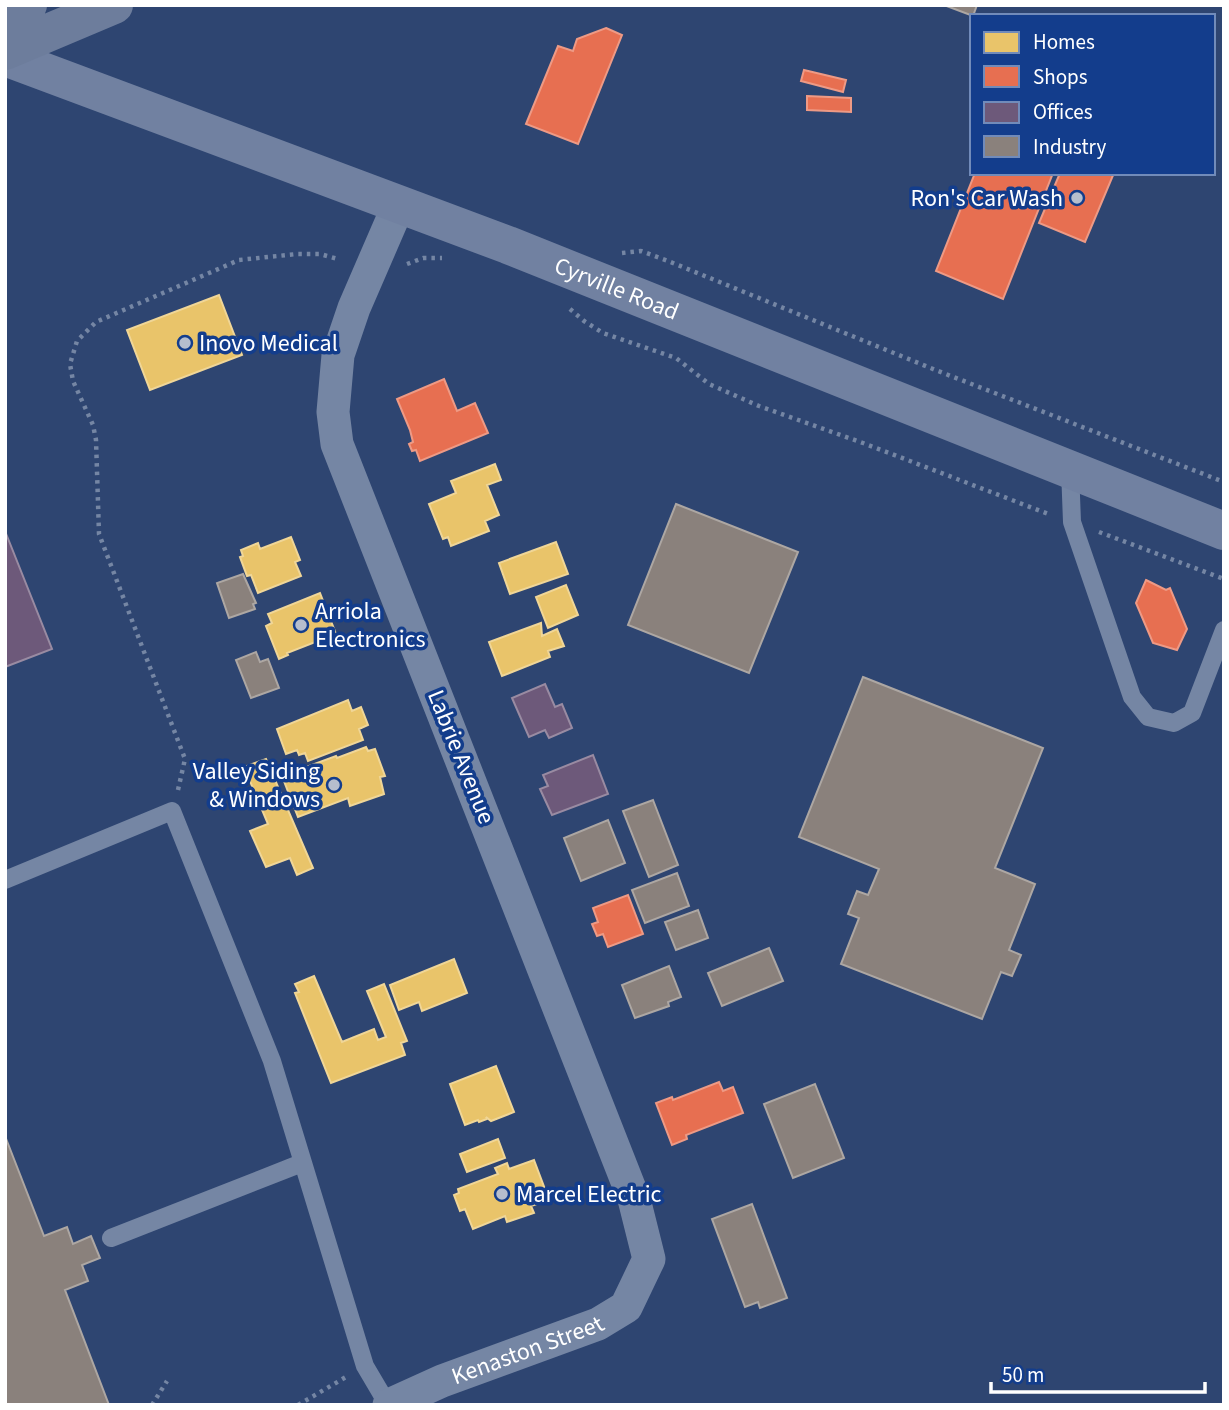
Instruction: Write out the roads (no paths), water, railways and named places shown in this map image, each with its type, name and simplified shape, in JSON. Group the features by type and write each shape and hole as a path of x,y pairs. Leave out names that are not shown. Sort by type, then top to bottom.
{"highway":[{"path":"5,18 28,5"},
{"path":"5,51 114,5"}],"main road":[{"name":"Cyrville Road","path":"5,57 400,204 1224,531"}],"street":[{"name":"Labrie Avenue","path":"400,204 354,308 338,355 333,412 337,444 634,1199 649,1259 626,1307"},
{"name":"Kenaston Street","path":"388,1405 442,1381 598,1324 626,1307"}],"lane":[{"path":"1070,469 1072,522 1132,696 1148,717 1174,723 1192,713 1224,630"},
{"path":"5,880 172,811 272,1061 365,1366 388,1405"},
{"path":"111,1238 302,1163"}],"place":[{"name":"Ron's Car Wash","path":"1077,198"},
{"name":"Inovo Medical","path":"185,343"},
{"name":"Arriola Electronics","path":"301,625"},
{"name":"Valley Siding & Windows","path":"334,785"},
{"name":"Marcel Electric","path":"502,1194"}]}
